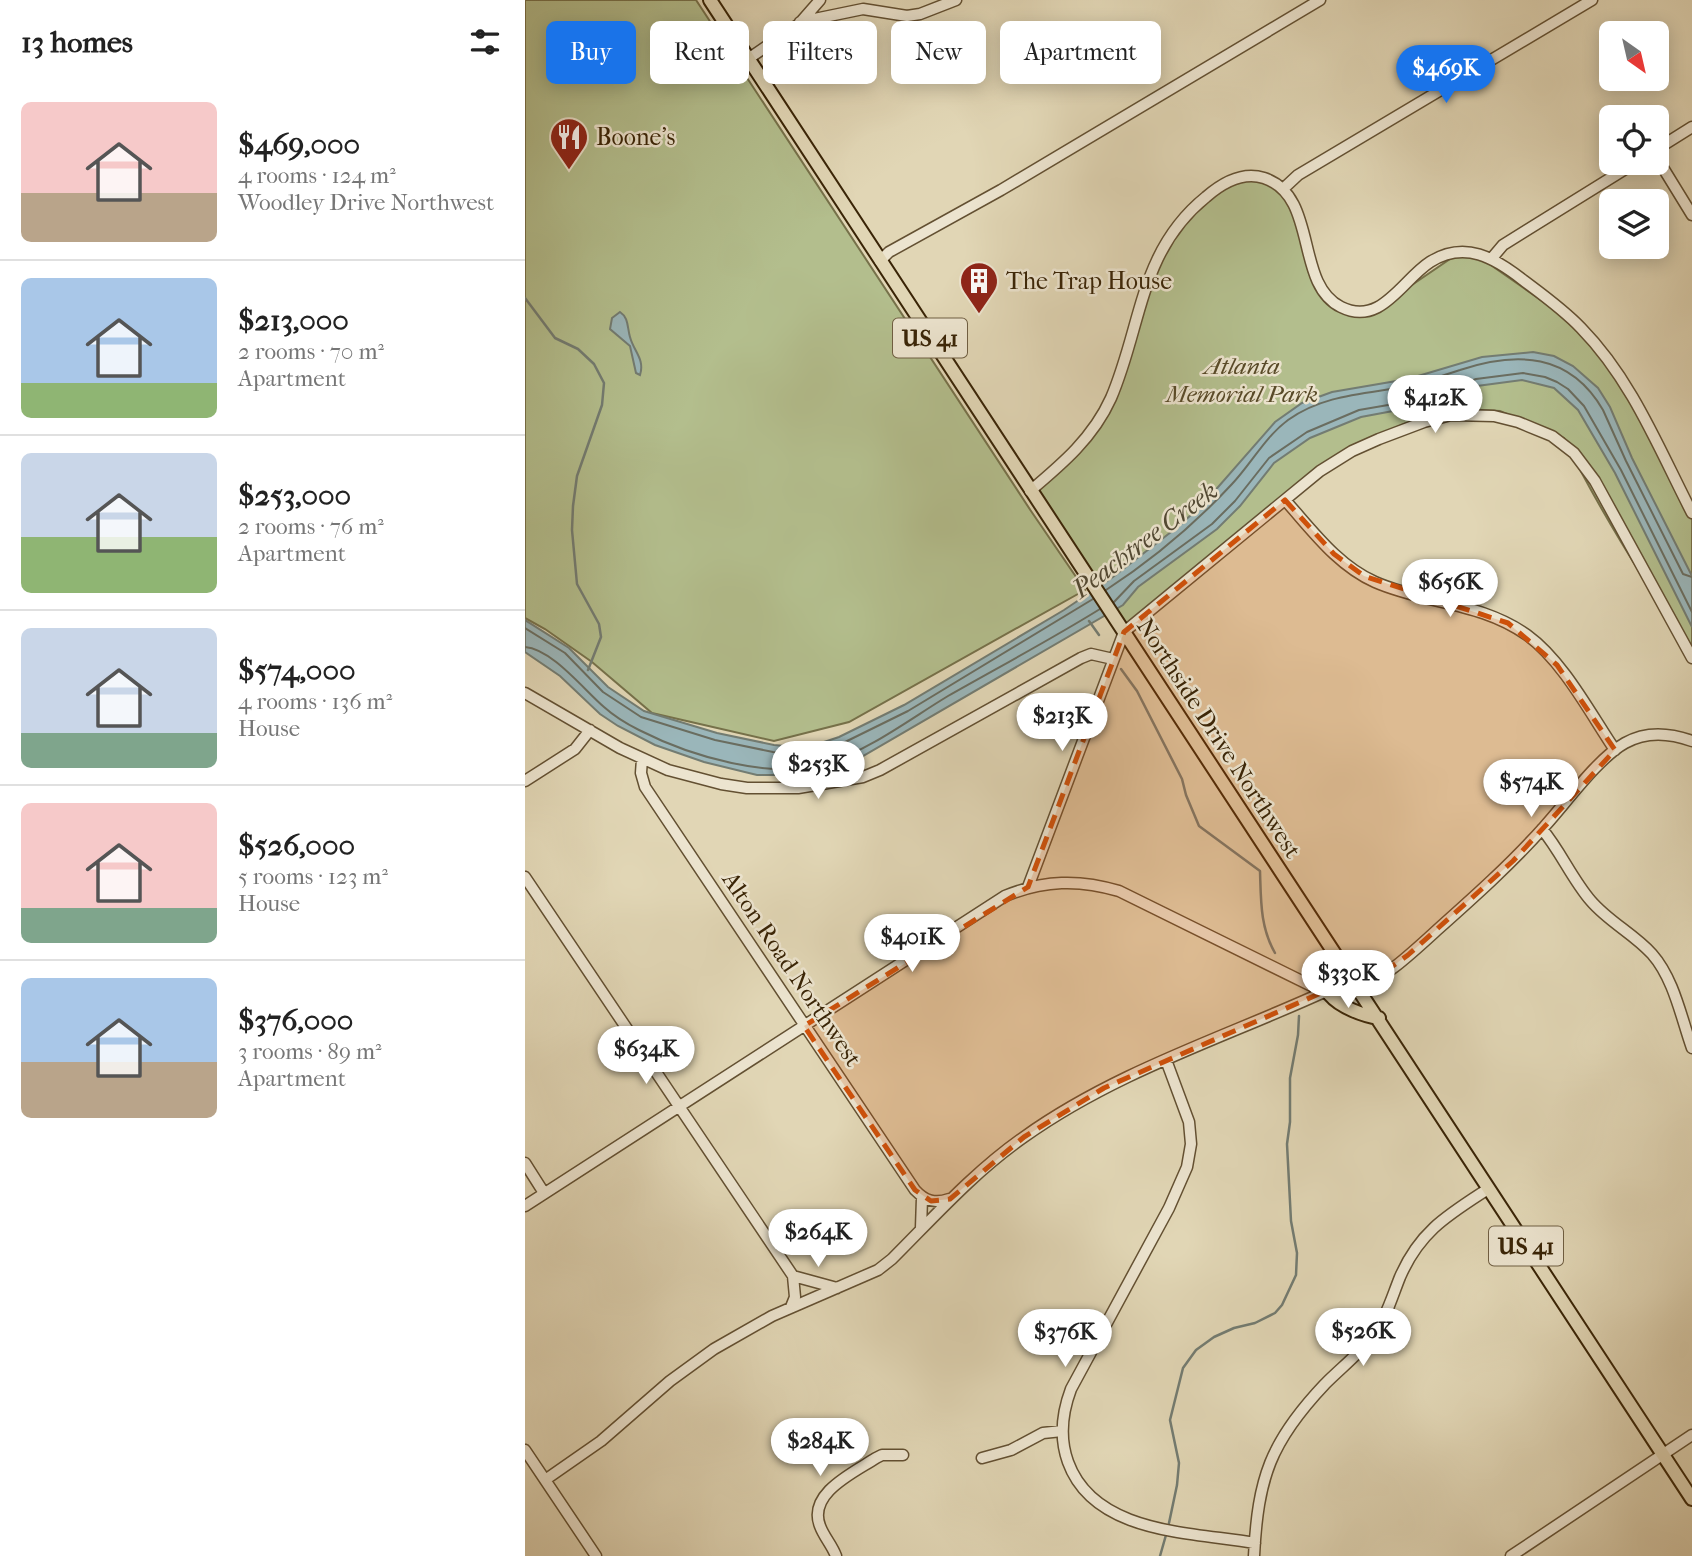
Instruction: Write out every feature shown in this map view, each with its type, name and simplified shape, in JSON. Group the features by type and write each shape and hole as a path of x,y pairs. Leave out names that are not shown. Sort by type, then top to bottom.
{"main road":[{"name":"Northside Drive Northwest","path":"710,0 724,21"},
{"name":"Northside Drive Northwest","path":"749,61 1692,1499"},
{"path":"1342,963 1323,992 1336,1002 1369,1017 1379,1018"}],"street":[{"path":"801,21 820,0"},
{"path":"865,0 873,9 885,14 907,16 956,0"},
{"path":"880,261 889,252 1001,190 1319,0"},
{"path":"1283,189 1310,168 1592,0"},
{"path":"805,21 873,9"},
{"path":"1669,141 1692,127"},
{"path":"1492,258 1503,245 1616,175"},
{"path":"1667,175 1692,215"},
{"path":"1030,491 1073,454 1102,416 1117,382 1151,271 1164,245 1181,221 1206,196 1235,178 1247,176 1261,177 1283,189 1294,206 1321,288 1331,301 1346,309 1363,312 1381,306 1423,267 1443,256 1468,252 1492,258 1561,309 1602,351 1632,396 1692,513"},
{"path":"1028,887 1124,632 1320,471 1352,451 1424,422 1466,414 1494,415 1542,431 1563,444 1586,468 1692,658"},
{"path":"1285,500 1334,554 1364,576 1391,588 1487,614 1508,623 1527,636 1557,665 1615,750"},
{"path":"525,693 642,759 694,778 747,788 798,788 848,780 880,770 1081,658 1091,654 1113,659"},
{"path":"525,781 575,749 590,730"},
{"path":"525,1206 1005,896 1028,887 1056,882 1099,885 1119,891 1323,992 1344,996 1360,989 1419,946 1483,889 1542,830 1615,750 1636,737 1647,735 1670,735 1692,741"},
{"name":"Alton Road Northwest","path":"642,759 641,773 645,787 922,1198"},
{"path":"1542,830 1592,903 1646,947 1658,962 1674,995 1692,1048"},
{"path":"525,877 793,1276 796,1297 791,1307"},
{"path":"545,1480 601,1441 695,1362 753,1325 878,1270 950,1199 999,1156 1050,1120 1104,1088 1323,992"},
{"path":"1166,1060 1189,1122 1191,1144 1187,1167 1169,1208 1071,1389 1064,1409 1062,1431 1066,1455 1075,1477 1089,1496 1108,1511 1149,1526 1255,1543"},
{"path":"525,1163 544,1193"},
{"path":"1254,1556 1261,1486 1287,1430 1310,1400 1374,1334 1409,1258 1424,1236 1443,1218 1488,1189"},
{"path":"921,1228 922,1198 931,1201 950,1199"},
{"path":"793,1276 837,1288"},
{"path":"982,1458 1011,1450 1043,1433 1062,1431"},
{"path":"1511,1556 1692,1435"},
{"path":"525,1450 596,1556"},
{"path":"836,1556 818,1520 822,1500 830,1490 876,1458 882,1455 903,1455"}],"highlighted area":[{"path":"1285,500 1334,554 1364,576 1508,623 1557,665 1615,750 1513,861 1408,955 1360,989 1353,979 1104,1088 1024,1137 950,1199 931,1201 915,1190 804,1026 1028,887 1124,632"}],"green space":[{"path":"525,0 696,0 710,21 650,21 650,84 749,84 749,81 1085,590 849,722 774,741 652,713 592,662 525,618"},
{"name":"Atlanta Memorial Park","path":"1252,173 1283,186 1322,294 1346,312 1380,312 1406,289 1453,257 1475,254 1551,307 1610,360 1692,512 1692,652 1624,547 1564,438 1500,411 1464,409 1404,424 1352,446 1122,635 1093,577 1038,490 1106,412 1166,243 1195,200"}],"water":[{"path":"620,312 626,320 640,360 640,375 636,373 630,346 610,329 612,318"},
{"path":"1533,352 1554,356 1573,366 1598,388 1610,407 1632,458 1692,576 1692,627 1615,473 1578,410 1554,388 1522,380 1477,386 1425,405 1361,417 1310,438 1274,463 1240,506 1217,529 1138,587 1123,605 863,756 833,769 801,775 757,775 704,762 655,745 600,714 560,676 525,652 525,620 569,648 608,687 644,711 717,733 774,745 796,747 818,744 839,737 904,705 1064,610 1113,577 1205,502 1275,422 1302,403 1332,392 1408,379 1482,357"}],"waterway":[{"path":"525,298 555,338 578,349 594,364 604,383 602,405 577,476 573,506 572,530 577,584 599,624 601,637 588,670"},
{"path":"1089,621 1099,635"},
{"path":"1121,669 1137,691 1182,779 1199,826 1260,871 1264,923 1275,953"},
{"path":"1169,1523 1179,1463 1170,1420 1183,1368 1196,1350 1214,1337 1275,1313 1282,1305 1296,1275 1297,1253 1291,1221 1287,1144 1290,1078 1299,1016"},
{"path":"1160,1556 1166,1535"}],"place":[{"name":"Boone's","path":"569,171"},
{"name":"The Trap House","path":"979,315"}],"water label":[{"name":"Peachtree Creek","path":"1145,540"}]}
